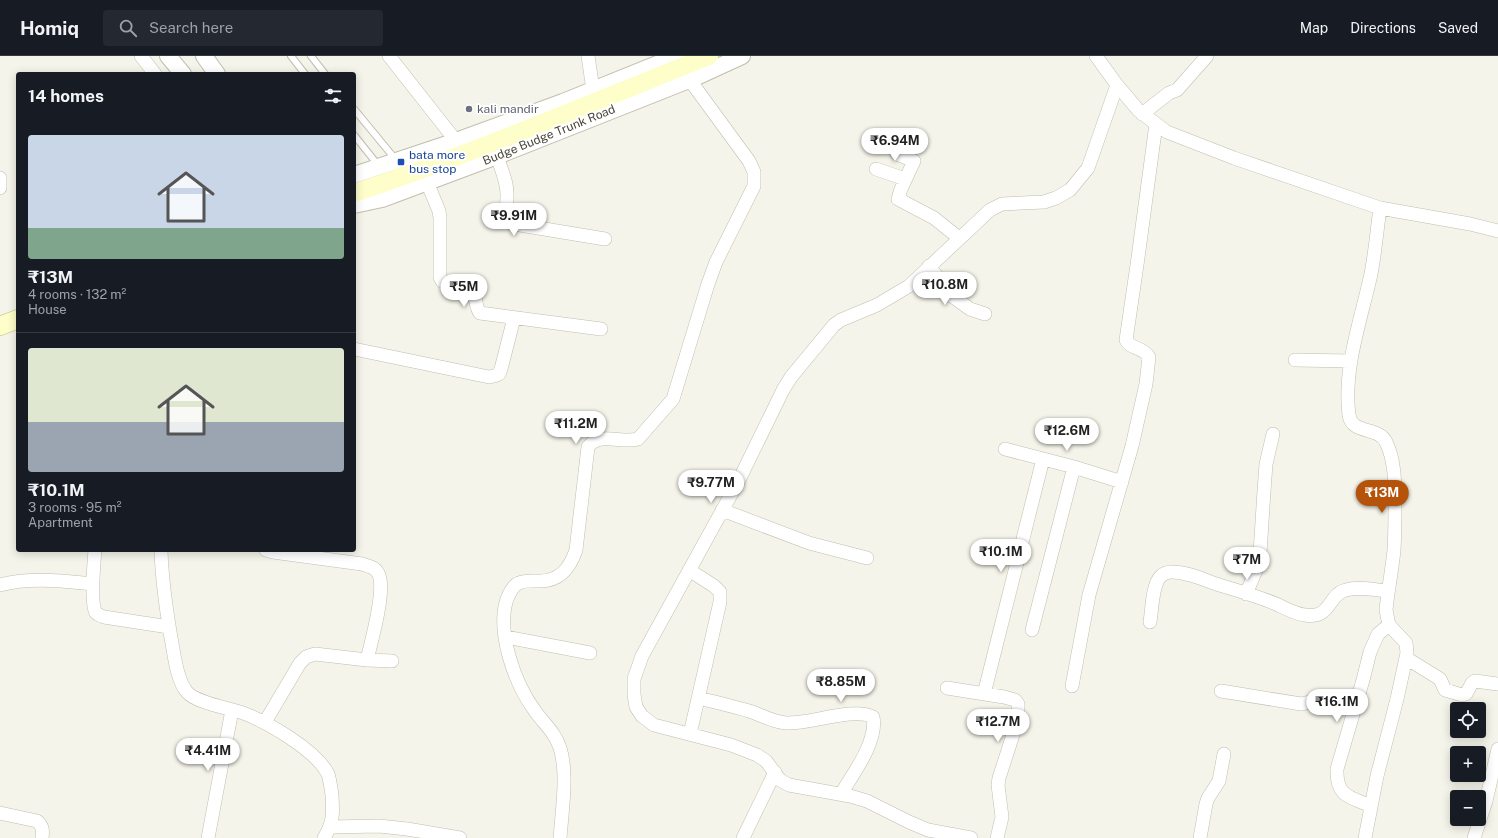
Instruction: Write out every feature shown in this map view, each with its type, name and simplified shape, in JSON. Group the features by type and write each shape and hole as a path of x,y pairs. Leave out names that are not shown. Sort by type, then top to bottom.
{"main road":[{"path":"356,192 572,112 709,56"},
{"path":"0,326 16,320"}],"street":[{"path":"141,56 153,72"},
{"path":"168,56 181,72"},
{"path":"204,56 216,72"},
{"path":"389,56 456,141"},
{"path":"588,56 593,90"},
{"path":"1096,56 1117,86 1142,114 1167,132 1234,158 1380,208 1470,224 1498,231"},
{"path":"1142,114 1168,92 1178,90 1207,56"},
{"name":"Budge Budge Trunk Road","path":"356,206 382,199 497,156 692,78 740,57"},
{"path":"356,174 456,141 593,90 671,58"},
{"path":"560,838 564,769 561,750 557,738 535,712 521,690 514,671 506,637 504,614 507,599 513,587 518,583 545,581 558,577 566,571 572,561 576,550 588,447 592,442 599,438 632,441 638,439 673,399 714,268 754,186 754,172 749,161 692,78"},
{"path":"971,838 927,834 909,822 867,801 841,794 789,786 780,780 766,761 758,755 690,734 654,725 642,716 636,707 634,679 642,656 739,480 783,390 791,377 834,325 841,320 890,298 909,286 958,238 995,207 1009,203 1044,202 1056,198 1070,190 1088,168 1117,86"},
{"path":"1072,686 1089,595 1132,446 1146,384 1149,360 1147,353 1130,345 1126,340 1138,265 1156,124"},
{"path":"895,139 894,147 897,154 914,161 905,179 898,199 934,218 958,238"},
{"path":"497,156 508,195 506,213 509,222 605,239"},
{"path":"876,169 905,179"},
{"path":"0,178 0,188"},
{"path":"427,182 439,211 440,277 442,282 473,293 475,297 476,309 480,313 601,329"},
{"path":"1365,838 1379,769 1407,653 1406,643 1389,625 1386,619 1394,549 1395,485 1386,440 1382,436 1357,428 1350,418 1349,384 1351,361 1371,273 1380,208"},
{"path":"929,266 952,296 969,314 985,314"},
{"path":"356,349 489,377 498,374 514,318"},
{"path":"1295,360 1351,361"},
{"path":"1246,594 1257,568 1260,553 1266,464 1273,434"},
{"path":"1005,449 1074,467 1122,482"},
{"path":"984,694 1042,459"},
{"path":"1032,630 1074,467"},
{"path":"722,510 809,543 867,558"},
{"path":"95,552 93,584 94,607 96,614 104,617 169,627"},
{"path":"160,552 162,579 169,627 179,677 187,692 197,699 265,722 306,750 320,763 328,774 331,788 333,812 328,832 393,827 458,838"},
{"path":"273,552 362,564 373,568 378,573 381,582 381,596 367,660"},
{"path":"689,570 714,586 720,592 720,602 690,734"},
{"path":"1150,622 1155,585 1159,577 1164,573 1171,572 1185,574 1303,615 1323,613 1338,594 1346,590 1357,588 1388,591"},
{"path":"0,585 22,581 42,580 93,584"},
{"path":"1371,806 1347,796 1341,791 1336,780 1337,769 1374,640 1378,634 1389,625"},
{"path":"506,637 590,653"},
{"path":"265,722 300,663 306,657 315,654 367,660 392,661"},
{"path":"1406,658 1440,679 1445,690 1462,695 1466,694 1475,680 1498,684"},
{"path":"947,688 1015,700 1018,704 1018,712 1012,738 999,778 998,786 1002,816 997,838"},
{"path":"1221,691 1301,704 1324,698 1338,698 1356,703"},
{"path":"698,698 751,712 770,720 786,723 806,722 855,714 869,715 873,717 875,724 874,734 841,794"},
{"path":"208,838 232,710"},
{"path":"1474,838 1486,801 1498,749"},
{"path":"1200,838 1206,804 1208,798 1219,781 1224,754"},
{"path":"743,838 775,772"},
{"path":"0,813 37,822 41,825 46,837"}],"lane":[{"path":"291,56 303,72"},
{"path":"311,56 323,72"},
{"path":"356,111 396,161"},
{"path":"356,137 379,166"}],"place":[{"name":"kali mandir","path":"469,109"},
{"name":"bata more bus stop","path":"401,162"}]}
